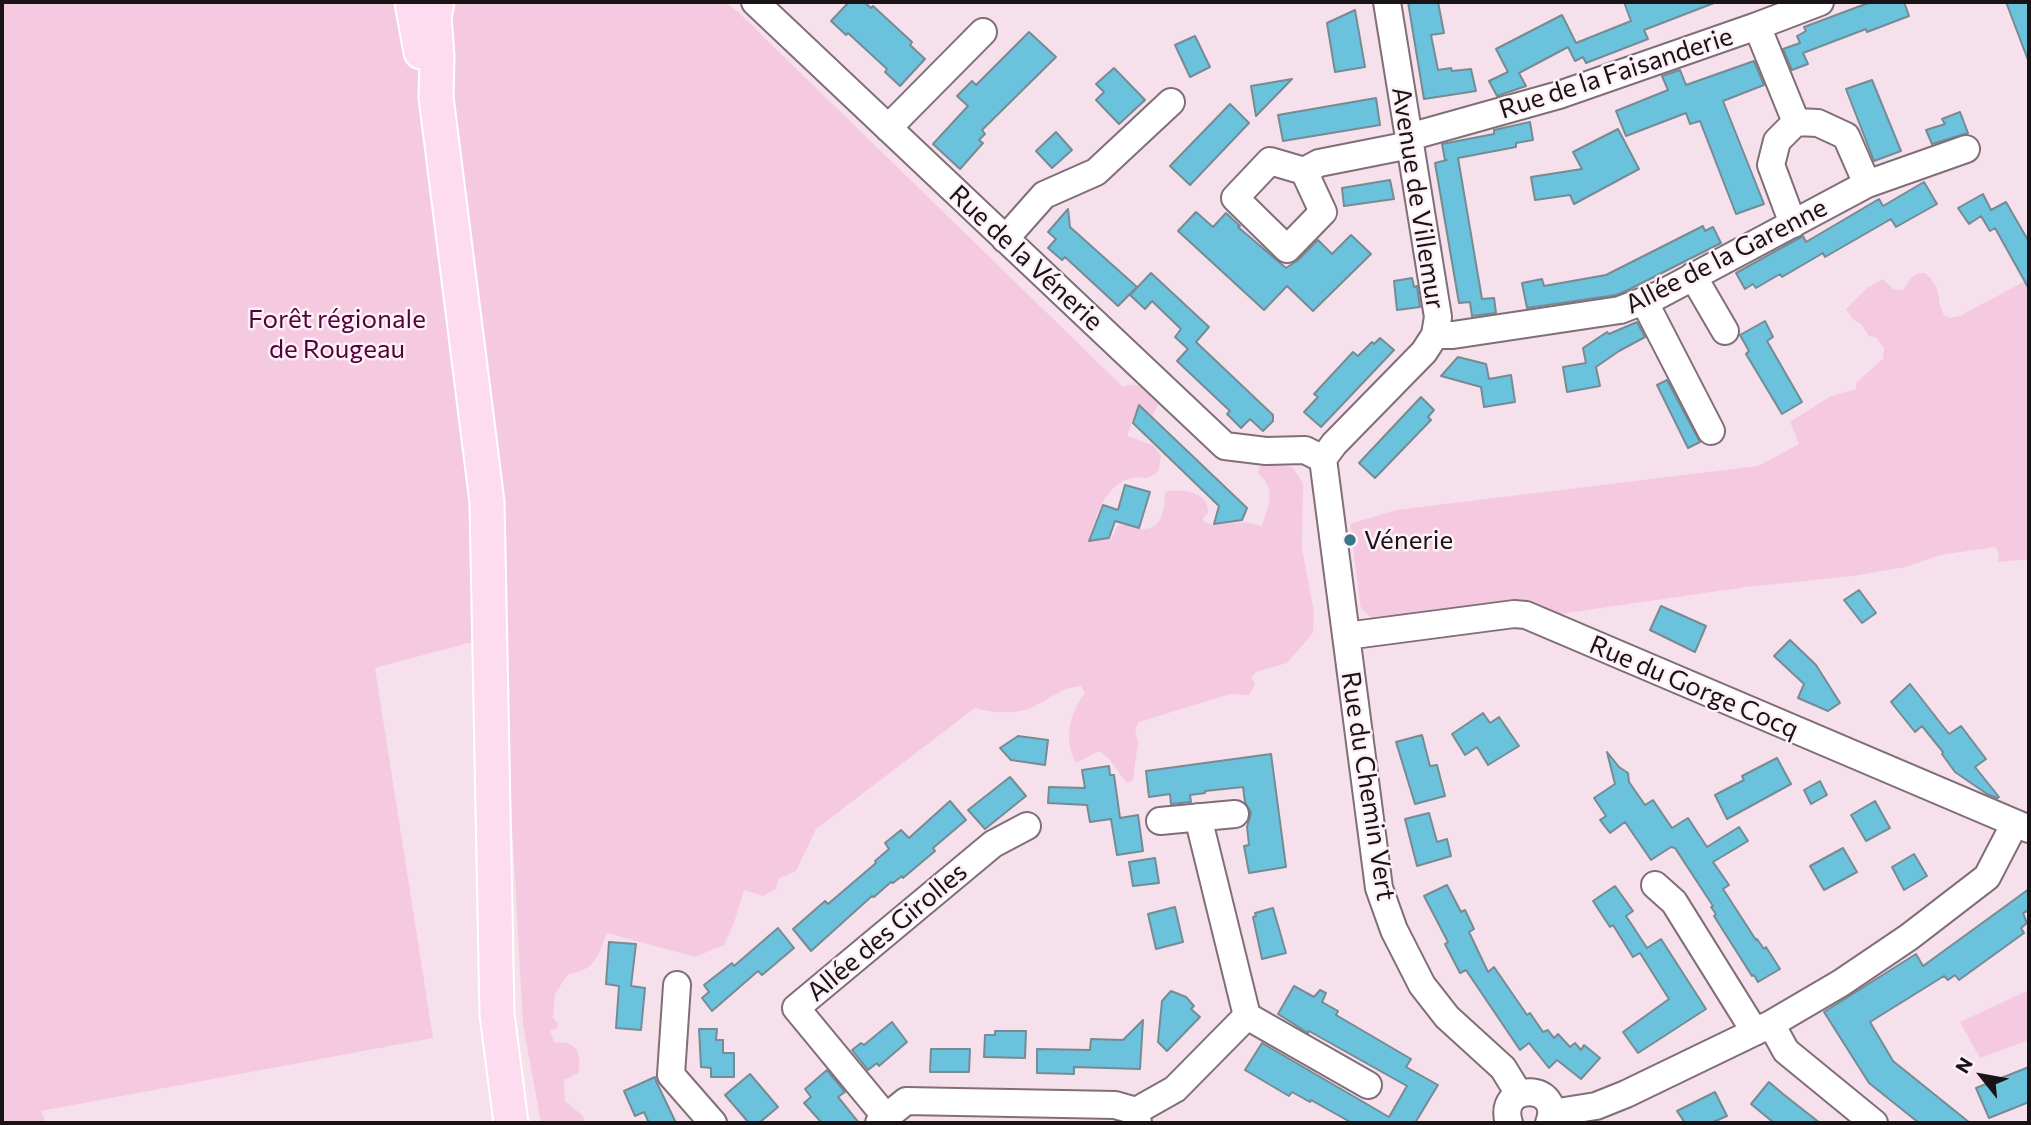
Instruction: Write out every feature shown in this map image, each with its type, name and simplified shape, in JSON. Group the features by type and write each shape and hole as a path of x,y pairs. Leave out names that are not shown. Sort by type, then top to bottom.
{"main road":[{"path":"412,2 423,61 436,97"},
{"path":"437,2 436,97 488,502 497,1014 510,1123"}],"street":[{"name":"Rue de la Vénerie","path":"755,2 1225,446 1306,450 1323,459"},
{"name":"Avenue de Villemur","path":"1323,459 1334,444 1423,352 1434,335 1438,317 1387,2"},
{"name":"Rue de la Faisanderie","path":"1304,171 1319,163 1410,141 1559,95 1820,2"},
{"path":"1757,26 1796,122"},
{"path":"888,128 983,32"},
{"path":"1005,239 1044,195 1096,172 1171,102"},
{"path":"1793,223 1771,165 1777,141 1796,122 1818,123 1846,136 1867,184"},
{"name":"Allée de la Garenne","path":"1434,335 1445,336 1620,310 1644,301 1867,184 1966,149"},
{"path":"1693,276 1725,331"},
{"path":"1644,301 1712,431"},
{"name":"Rue du Chemin Vert","path":"1323,459 1379,888 1394,930 1422,985 1447,1017 1503,1068 1519,1094"},
{"name":"Rue du Gorge Cocq","path":"1346,636 1514,614 1526,615 2022,826"},
{"path":"1160,821 1235,814"},
{"path":"1198,817 1247,1016 1368,1085"},
{"name":"Allée des Girolles","path":"882,1120 796,1008 993,845 1027,826"},
{"path":"1509,1123 1509,1104 1526,1091 1540,1094 1546,1099 1550,1118 1596,1107 1763,1028 1841,983 1964,897 1986,877 2022,826"},
{"path":"1655,885 1674,902 1763,1028 1786,1051 1874,1123"},
{"path":"677,985 671,1075 713,1123"},
{"path":"882,1120 906,1101 1115,1105 1137,1117 1175,1089 1247,1016"}],"green space":[{"name":"Forêt régionale de Rougeau","path":"2,2 724,2 737,11 1123,387 1138,386 1161,400 1152,416 1139,404 1127,436 1153,445 1161,456 1158,472 1146,478 1136,477 1122,482 1107,495 1088,542 1111,539 1118,525 1144,529 1156,525 1164,507 1165,492 1172,491 1186,491 1204,500 1208,513 1203,518 1204,522 1213,525 1246,522 1262,526 1270,498 1268,486 1258,473 1260,466 1280,464 1293,468 1303,483 1302,549 1314,612 1313,633 1287,663 1256,672 1251,677 1255,685 1249,695 1230,694 1139,722 1135,730 1138,743 1133,780 1127,783 1112,762 1099,751 1076,763 1069,736 1075,709 1085,693 1081,686 1063,691 1021,711 997,712 975,708 816,829 796,871 778,879 776,889 763,896 744,890 724,945 695,957 607,933 590,966 568,974 555,994 553,1018 559,1024 556,1029 550,1030 554,1042 575,1047 579,1055 578,1073 564,1080 565,1101 583,1116 585,1123 541,1123 523,1024 502,644 468,643 375,668 433,1038 41,1111 46,1123 2,1123"},
{"path":"1925,273 1935,284 1944,315 1951,318 1960,316 2029,279 2029,559 1998,562 1996,547 1940,555 1906,567 1853,576 1746,587 1560,614 1523,602 1372,618 1361,609 1350,524 1396,510 1758,466 1799,444 1790,422 1829,397 1856,389 1856,383 1883,359 1884,348 1876,337 1869,336 1846,309 1867,288 1883,279 1893,289 1903,290 1913,276"},
{"path":"2029,990 2029,1040 1980,1058 1960,1022"}],"building":[{"path":"849,2 864,2 871,8 873,6 912,42 910,45 925,59 900,86 885,72 887,69 831,21"},
{"path":"1408,2 1438,2 1444,33 1431,35 1438,70 1471,69 1476,91 1424,99"},
{"path":"1624,2 1714,3 1644,30 1648,39 1586,63 1583,57 1575,61 1568,47 1519,73 1526,86 1497,96 1489,81 1508,72 1496,49 1562,15 1576,43 1631,21"},
{"path":"1871,2 1904,2 1909,16 1803,53 1808,64 1792,70 1783,49 1800,43 1797,36 1806,31 1804,27"},
{"path":"2006,2 2029,2 2028,60"},
{"path":"1355,10 1365,67 1335,72 1327,23"},
{"path":"1029,32 1056,57 982,130 985,134 979,140 983,143 960,169 933,144 968,106 957,96 972,81 976,85"},
{"path":"1195,36 1210,67 1190,77 1175,45"},
{"path":"1754,61 1764,85 1723,101 1764,204 1736,214 1700,121 1690,124 1686,113 1626,136 1616,111 1668,90 1662,76 1680,70 1686,85"},
{"path":"1114,68 1145,100 1119,124 1096,100 1104,92 1096,84"},
{"path":"1292,79 1256,116 1251,86"},
{"path":"1872,80 1901,151 1874,161 1846,89"},
{"path":"1376,98 1380,125 1283,141 1278,115"},
{"path":"1230,104 1249,123 1190,185 1170,166"},
{"path":"1960,112 1968,133 1932,144 1926,130 1945,124 1942,119"},
{"path":"1530,122 1533,140 1516,143 1516,147 1458,158 1482,299 1494,298 1496,313 1472,316 1470,302 1459,303 1435,163 1447,160 1442,144 1494,134 1494,130"},
{"path":"1618,129 1639,169 1574,204 1570,195 1535,200 1531,177 1582,169 1573,152"},
{"path":"1056,132 1072,150 1052,168 1036,151"},
{"path":"1390,180 1394,199 1344,206 1342,188"},
{"path":"1924,182 1937,204 1896,227 1891,219 1825,257 1823,253 1782,277 1780,274 1756,288 1753,284 1745,289 1736,273 1803,236 1806,242 1879,199 1883,206"},
{"path":"1983,194 1991,210 2006,202 2029,242 2029,289 1995,228 1990,231 1981,216 1969,224 1958,208"},
{"path":"1068,209 1070,227 1137,287 1118,306 1065,257 1062,260 1048,248 1056,239 1048,232"},
{"path":"1196,212 1213,227 1226,213 1240,226 1238,227 1286,268 1318,240 1332,254 1351,235 1371,254 1313,311 1287,286 1264,310 1178,231"},
{"path":"1703,226 1705,231 1713,227 1721,243 1628,290 1616,295 1527,308 1522,283 1542,279 1544,286 1606,275"},
{"path":"1151,273 1209,327 1196,342 1273,415 1273,421 1263,431 1250,419 1241,428 1227,414 1230,411 1177,361 1188,349 1175,337 1181,329 1152,301 1145,309 1130,295"},
{"path":"1412,278 1414,287 1417,286 1420,307 1397,310 1394,281"},
{"path":"1765,321 1773,337 1767,341 1802,402 1782,414 1746,354 1749,351 1740,335"},
{"path":"1637,322 1645,337 1596,367 1600,386 1567,392 1563,367 1586,363 1583,348 1607,332 1609,334"},
{"path":"1380,338 1394,350 1321,427 1304,412 1318,397 1314,394 1353,352 1358,356"},
{"path":"1458,357 1486,364 1489,379 1511,375 1515,402 1484,407 1481,387 1441,376"},
{"path":"1667,380 1700,442 1688,448 1657,385"},
{"path":"1421,397 1434,410 1428,417 1431,420 1375,478 1359,463"},
{"path":"1139,405 1247,508 1242,520 1214,524 1219,506 1133,423"},
{"path":"1125,485 1150,492 1139,528 1115,521 1109,538 1089,541 1103,505 1118,510"},
{"path":"1859,590 1876,613 1862,623 1844,600"},
{"path":"1661,606 1706,626 1695,652 1650,630"},
{"path":"1790,640 1816,665 1840,703 1828,711 1798,698 1804,684 1774,656"},
{"path":"1910,684 1949,734 1961,726 1986,759 1975,767 1999,797 1987,794 1955,772 1922,726 1915,732 1891,702"},
{"path":"1483,713 1490,723 1499,717 1519,746 1488,765 1477,747 1465,755 1452,734"},
{"path":"1422,735 1430,766 1437,765 1445,796 1415,804 1396,742"},
{"path":"1018,736 1048,740 1045,765 1011,760 1000,748"},
{"path":"1607,752 1619,767 1628,773 1629,782 1645,805 1653,800 1672,828 1688,818 1707,847 1739,827 1748,841 1713,862 1729,885 1723,889 1756,940 1764,949 1766,947 1780,969 1758,982 1754,975 1752,976 1714,916 1716,914 1711,907 1713,906 1675,848 1671,847 1651,860 1625,822 1610,833 1600,820 1606,816 1594,798 1615,784"},
{"path":"1271,754 1286,867 1249,873 1244,846 1249,845 1247,827 1251,813 1245,802 1243,787 1190,795 1191,802 1171,804 1170,794 1149,797 1146,771"},
{"path":"1777,758 1791,784 1727,819 1715,795 1744,780 1742,776"},
{"path":"1109,766 1110,775 1114,775 1120,818 1138,815 1143,851 1117,855 1111,819 1090,822 1087,805 1048,803 1049,787 1085,788 1082,770"},
{"path":"1010,777 1026,796 985,829 968,810"},
{"path":"1820,781 1827,795 1811,804 1804,790"},
{"path":"950,801 966,820 933,848 935,851 903,878 902,876 891,882 872,896 811,951 793,929 825,901 828,904 876,863 889,849 885,843 901,830 909,838"},
{"path":"1875,801 1890,828 1866,841 1851,815"},
{"path":"1429,813 1437,842 1447,839 1451,856 1417,866 1405,819"},
{"path":"1843,848 1857,872 1824,890 1810,866"},
{"path":"1914,854 1927,876 1904,890 1892,867"},
{"path":"1155,858 1159,883 1133,886 1129,862"},
{"path":"1447,885 1461,912 1465,910 1474,929 1469,932 1488,972 1494,967 1527,1015 1530,1013 1543,1032 1548,1030 1554,1038 1558,1034 1570,1047 1575,1043 1581,1050 1584,1045 1600,1058 1581,1079 1557,1060 1549,1068 1529,1043 1520,1050 1466,970 1460,973 1445,944 1448,942 1424,896"},
{"path":"1615,886 1633,911 1626,916 1647,948 1661,939 1706,1009 1638,1053 1623,1032 1669,999 1640,953 1633,957 1613,925 1610,927 1593,901"},
{"path":"2029,889 2029,910 2023,913 2027,923 2021,928 2024,933 1959,980 1955,975 1948,980 1944,976 1870,1022 1893,1061 1970,1123 1919,1123 1869,1083 1824,1012 1916,954 1923,966"},
{"path":"1175,907 1183,942 1156,949 1148,914"},
{"path":"1273,908 1286,953 1262,959 1253,917 1256,916 1255,913"},
{"path":"778,928 794,948 762,975 758,971 712,1011 702,998 709,992 704,985 732,963 734,966"},
{"path":"609,942 636,944 631,986 645,988 641,1030 616,1028 619,986 606,984"},
{"path":"1294,986 1314,997 1320,990 1326,993 1322,1002 1338,1011 1336,1015 1411,1059 1406,1067 1438,1085 1415,1123 1352,1123 1311,1100 1310,1102 1292,1092 1289,1096 1245,1070 1262,1043 1389,1117 1407,1086 1278,1014"},
{"path":"1171,991 1186,997 1194,1006 1191,1009 1200,1017 1167,1051 1158,1042 1162,1001"},
{"path":"1143,1020 1140,1069 1074,1067 1074,1074 1037,1073 1037,1049 1090,1050 1091,1039 1123,1040"},
{"path":"892,1022 907,1042 879,1066 877,1063 868,1070 852,1050 861,1043 864,1045"},
{"path":"699,1029 717,1029 716,1040 723,1040 723,1053 734,1053 734,1077 711,1077 711,1068 701,1067"},
{"path":"995,1031 1026,1031 1025,1058 984,1057 985,1035 995,1035"},
{"path":"931,1049 970,1049 969,1072 930,1072"},
{"path":"2029,1067 2029,1102 1989,1118 1976,1088"},
{"path":"827,1070 845,1092 838,1097 859,1123 822,1123 804,1103 811,1097 805,1089"},
{"path":"750,1074 778,1107 759,1123 749,1123 725,1095"},
{"path":"655,1077 676,1123 649,1123 644,1112 635,1116 624,1091"},
{"path":"1769,1082 1820,1123 1774,1123 1751,1104"},
{"path":"1715,1092 1727,1116 1711,1123 1685,1123 1677,1111"}],"place":[{"name":"Vénerie","path":"1350,540"}]}
